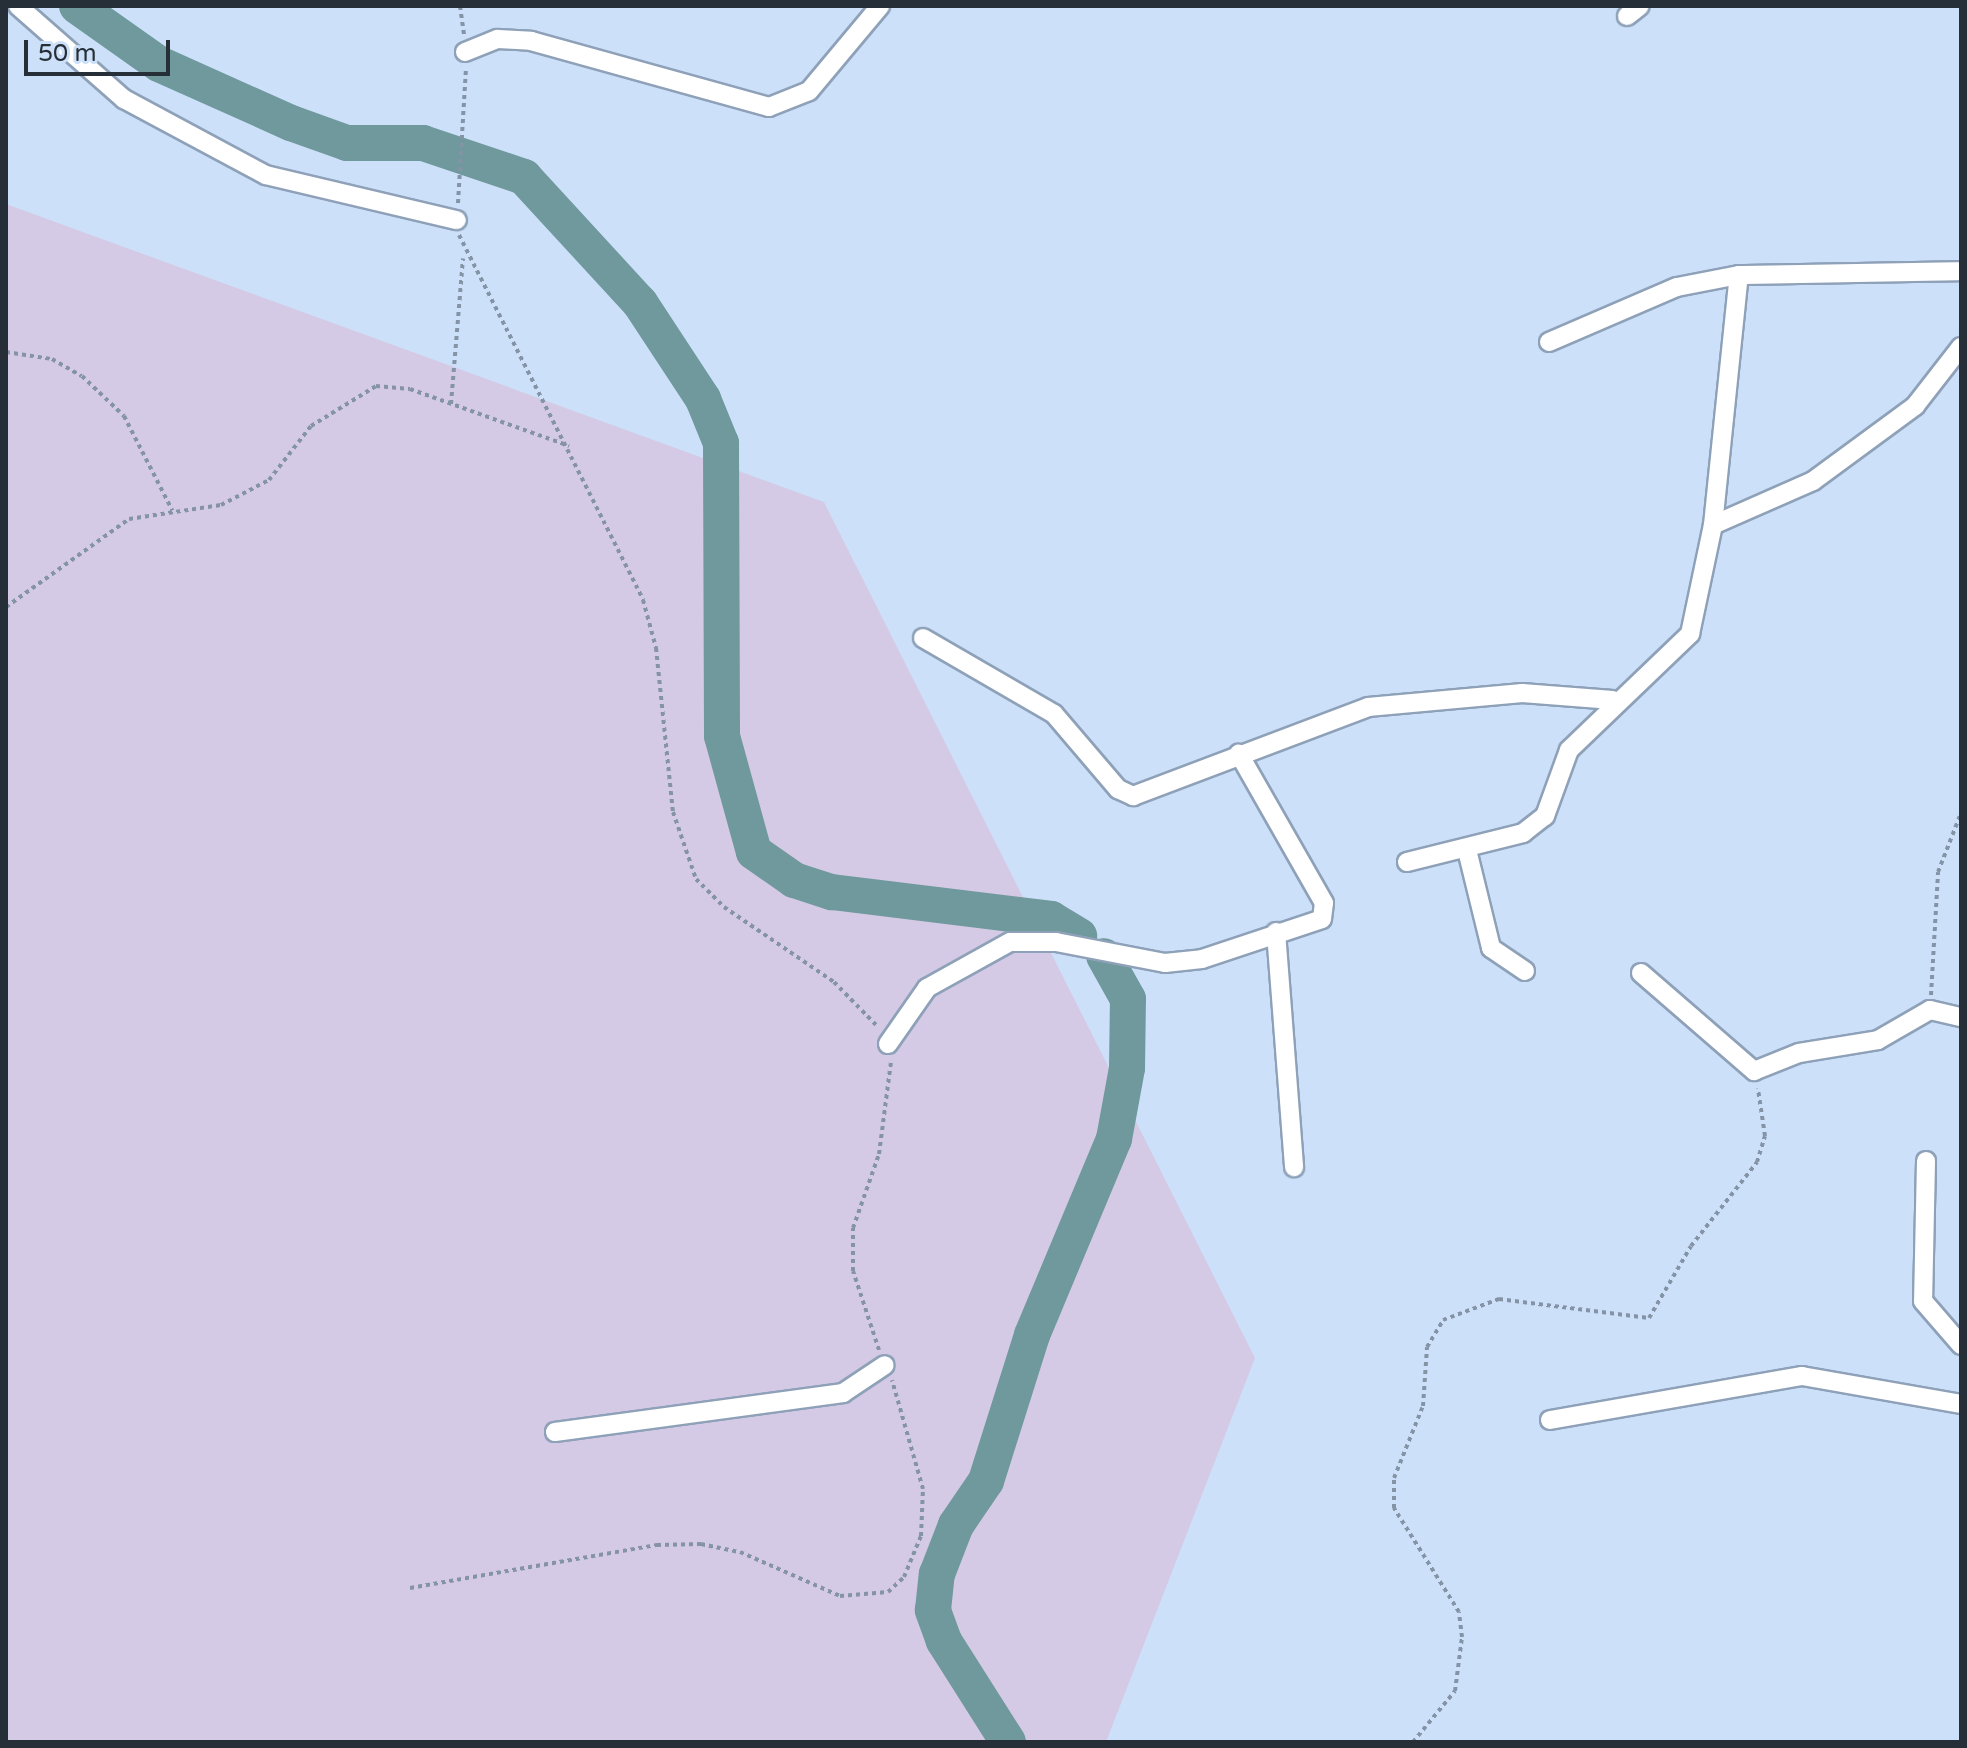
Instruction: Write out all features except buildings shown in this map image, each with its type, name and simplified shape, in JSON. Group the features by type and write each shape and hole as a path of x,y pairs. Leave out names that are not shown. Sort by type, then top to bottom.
{"street":[{"path":"18,6 124,99 266,175 457,220"},
{"path":"465,52 498,39 531,41 769,107 809,91 880,6"},
{"path":"1549,342 1677,287 1739,275 1961,271"},
{"path":"1407,862 1467,850 1523,833 1545,816 1569,750 1613,700 1690,634 1713,525 1739,275"},
{"path":"1713,525 1813,481 1915,406 1961,347"},
{"path":"923,638 1054,714 1118,789 1133,796 1368,707 1522,693 1613,700"},
{"path":"888,1044 927,988 1010,942 1056,942 1165,963 1202,959 1322,919 1326,909 1239,754"},
{"path":"1467,850 1491,948 1525,971"},
{"path":"1276,932 1294,1167"},
{"path":"1641,973 1754,1071 1799,1053 1878,1040 1930,1010 1961,1017"},
{"path":"1926,1161 1923,1301 1961,1345"},
{"path":"555,1432 843,1393 885,1365"},
{"path":"1550,1420 1802,1376 1961,1404"}],"path":[{"path":"451,404 463,255 457,220 467,104"},
{"path":"410,1588 657,1545 701,1544 740,1552 840,1596 888,1592 904,1577 921,1536 923,1489 907,1416 885,1365 853,1271 853,1228 889,1105 888,1044 834,982 724,907 696,879 673,812 656,648 643,600 569,446 463,255"},
{"path":"6,352 52,359 82,376 124,416 172,510"},
{"path":"6,607 108,529 172,510 221,505 269,480 311,426 376,386 451,404 569,446"},
{"path":"1930,1010 1938,872 1961,813 1961,762"},
{"path":"1413,1742 1455,1691 1461,1661 1459,1612 1394,1508 1394,1478 1423,1406 1427,1347 1443,1320 1499,1299 1649,1318 1691,1246 1757,1162 1765,1118 1754,1071"}],"shaded area":[{"path":"6,204 824,502 1255,1358 1106,1742 6,1742"}],"waterway":[{"path":"77,6 159,64 291,123 347,143 423,143 524,177 640,303 703,399 721,443 722,736 754,852 794,880 832,892 1051,919 1079,936"},
{"path":"1008,1742 944,1641 933,1610 937,1574 956,1525 986,1481 1032,1335 1114,1139 1127,1068 1128,999 1104,956"}]}
